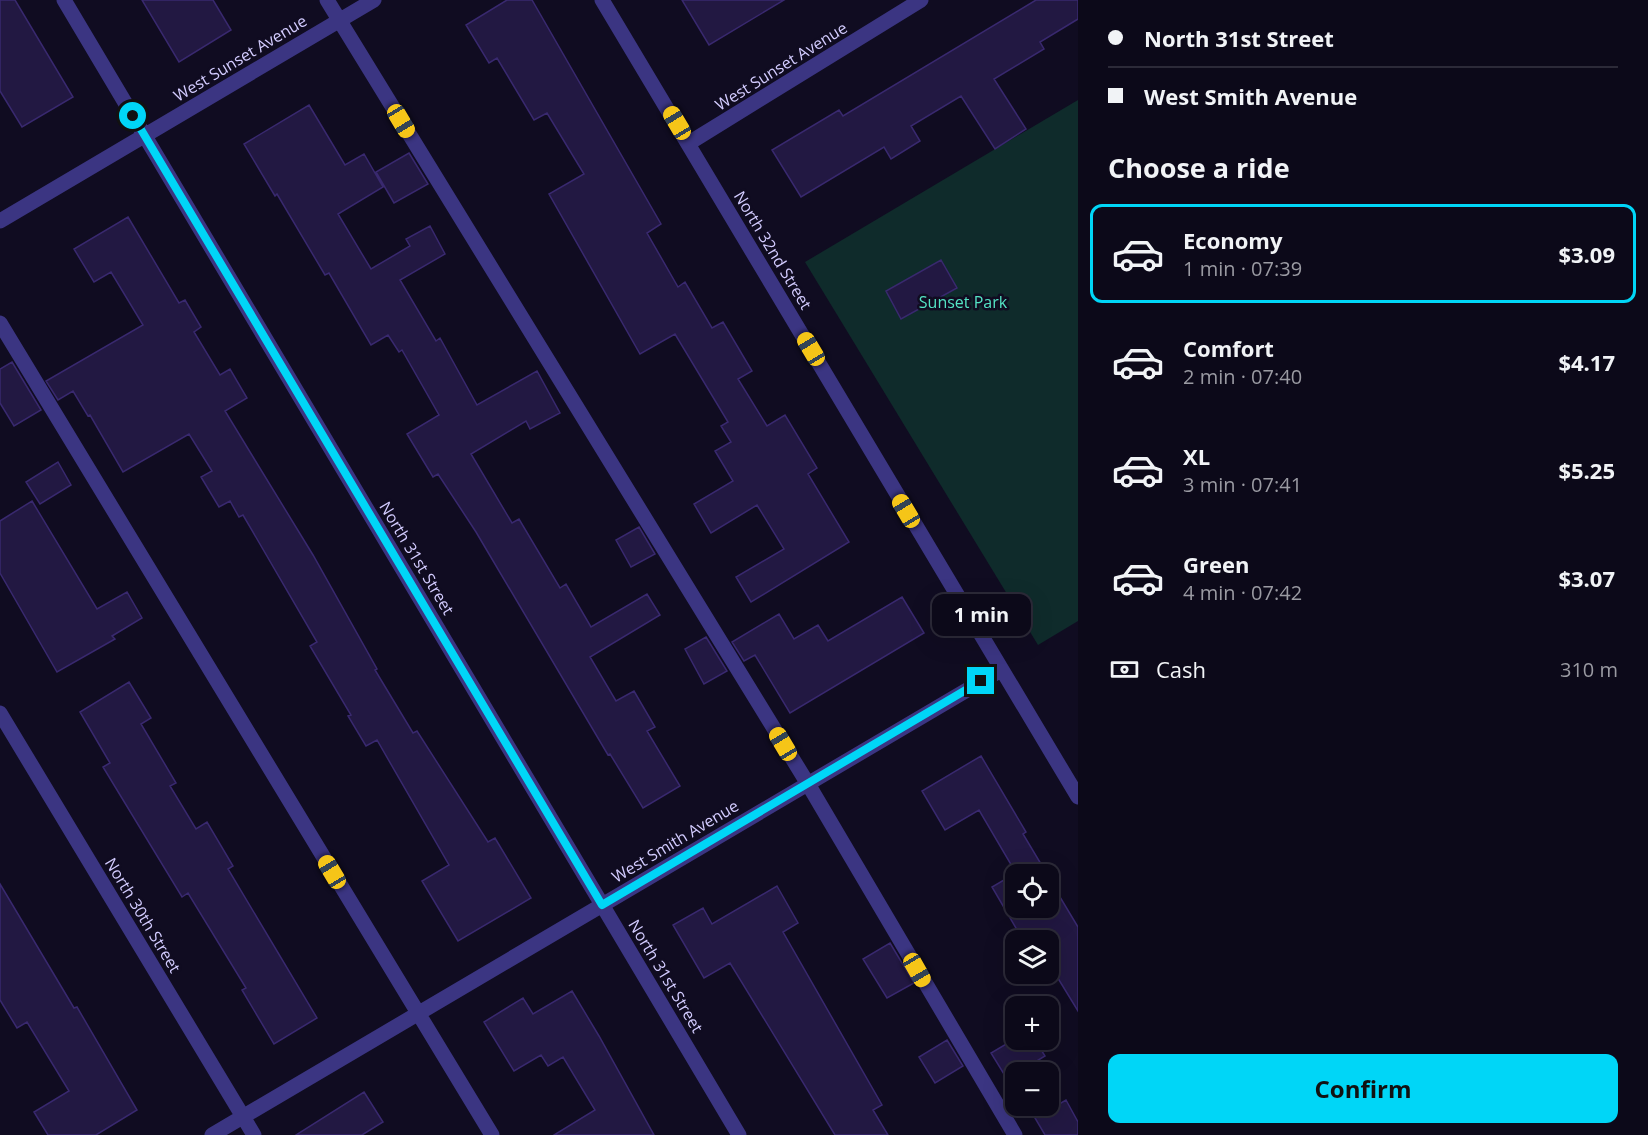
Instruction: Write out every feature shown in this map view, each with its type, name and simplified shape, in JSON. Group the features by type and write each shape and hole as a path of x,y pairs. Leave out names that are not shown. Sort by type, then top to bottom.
{"street":[{"name":"North 31st Street","path":"64,0 739,1135"},
{"path":"327,0 808,784 1015,1135"},
{"name":"West Sunset Avenue","path":"0,221 374,0"},
{"name":"North 32nd Street","path":"602,0 1078,797"},
{"name":"West Sunset Avenue","path":"689,143 921,0"},
{"path":"0,323 492,1135"},
{"name":"West Smith Avenue","path":"212,1135 1001,670"},
{"name":"North 30th Street","path":"0,713 254,1135"}],"green space":[{"name":"Sunset Park","path":"1078,100 1078,621 1038,645 805,262"}],"building":[{"path":"0,0 15,0 73,97 22,127 0,91"},
{"path":"142,0 213,0 231,30 179,62"},
{"path":"507,0 532,0 661,224 647,233 678,287 685,282 712,328 723,322 752,371 738,379 767,426 785,415 817,468 808,474 849,542 751,602 736,577 784,549 757,505 711,533 694,504 733,481 715,451 731,442 721,426 728,422 675,334 640,354 549,194 584,174 547,113 534,120 497,58 489,63 466,25"},
{"path":"682,0 784,0 709,45"},
{"path":"1036,0 1078,0 1078,19 1040,42 1044,49 994,79 1026,129 995,149 961,96 911,126 920,141 891,159 884,147 801,197 772,150 839,110 843,116"},
{"path":"309,105 345,165 364,154 383,187 338,214 371,269 410,246 406,239 430,226 445,254 400,280 436,341 440,338 477,405 537,371 560,413 530,429 526,421 471,454 512,523 519,519 560,588 566,584 591,627 647,594 660,615 590,657 616,701 634,691 655,727 647,731 680,786 643,808 610,754 608,755 476,532 438,474 433,477 407,434 439,415 402,350 399,352 388,335 371,345 329,273 325,275 244,144"},
{"path":"409,153 428,184 394,203 376,172"},
{"path":"128,217 179,303 185,300 201,327 194,332 220,375 230,369 247,398 225,411 313,555 377,669 375,670 413,733 417,731 488,842 495,838 531,898 458,941 422,881 449,865 377,740 366,746 348,716 351,715 310,646 317,642 243,515 239,517 230,501 219,507 201,477 212,471 189,434 123,472 90,415 88,416 73,391 58,400 46,381 143,325 111,272 94,282 74,249"},
{"path":"941,260 957,288 901,319 886,291"},
{"path":"12,362 41,410 14,426 0,403 0,369"},
{"path":"58,462 71,485 40,504 26,482"},
{"path":"32,501 97,609 127,592 142,618 112,636 115,639 57,672 0,573 0,521"},
{"path":"639,527 655,554 631,567 616,540"},
{"path":"902,597 924,633 790,713 755,655 744,661 732,642 779,614 794,639 818,625 828,641"},
{"path":"706,637 727,671 704,684 685,649"},
{"path":"129,682 151,718 141,724 176,783 170,786 196,829 207,822 233,866 228,869 317,1018 274,1044 242,990 246,988 188,893 182,897 103,767 110,763 80,712"},
{"path":"981,756 1026,832 1023,834 1041,864 1011,864 979,810 945,830 922,791"},
{"path":"1005,879 1005,909 992,887"},
{"path":"0,884 74,1008 77,1007 137,1110 96,1135 48,1135 34,1112 69,1091 27,1022 17,1028 0,1000"},
{"path":"777,886 798,923 783,932 882,1105 873,1110 888,1135 835,1135 730,963 704,978 673,925 703,908 712,924"},
{"path":"1059,895 1078,927 1078,1011 1059,980 1059,930 1017,930 1010,918 1059,918"},
{"path":"890,943 914,983 887,998 863,959"},
{"path":"572,991 654,1135 554,1135 595,1110 563,1057 548,1066 541,1055 514,1071 484,1022 523,998 533,1014"},
{"path":"947,1040 963,1066 935,1083 919,1057"},
{"path":"1005,1045 1005,1050 1041,1050 1045,1056 1035,1062 1005,1062 1005,1076 991,1053"},
{"path":"364,1092 383,1122 362,1135 296,1135"},
{"path":"1066,1100 1078,1122 1078,1135 1045,1135 1035,1118 1059,1116 1059,1104"}],"route":[{"path":"133,116 602,905 981,681"}]}
